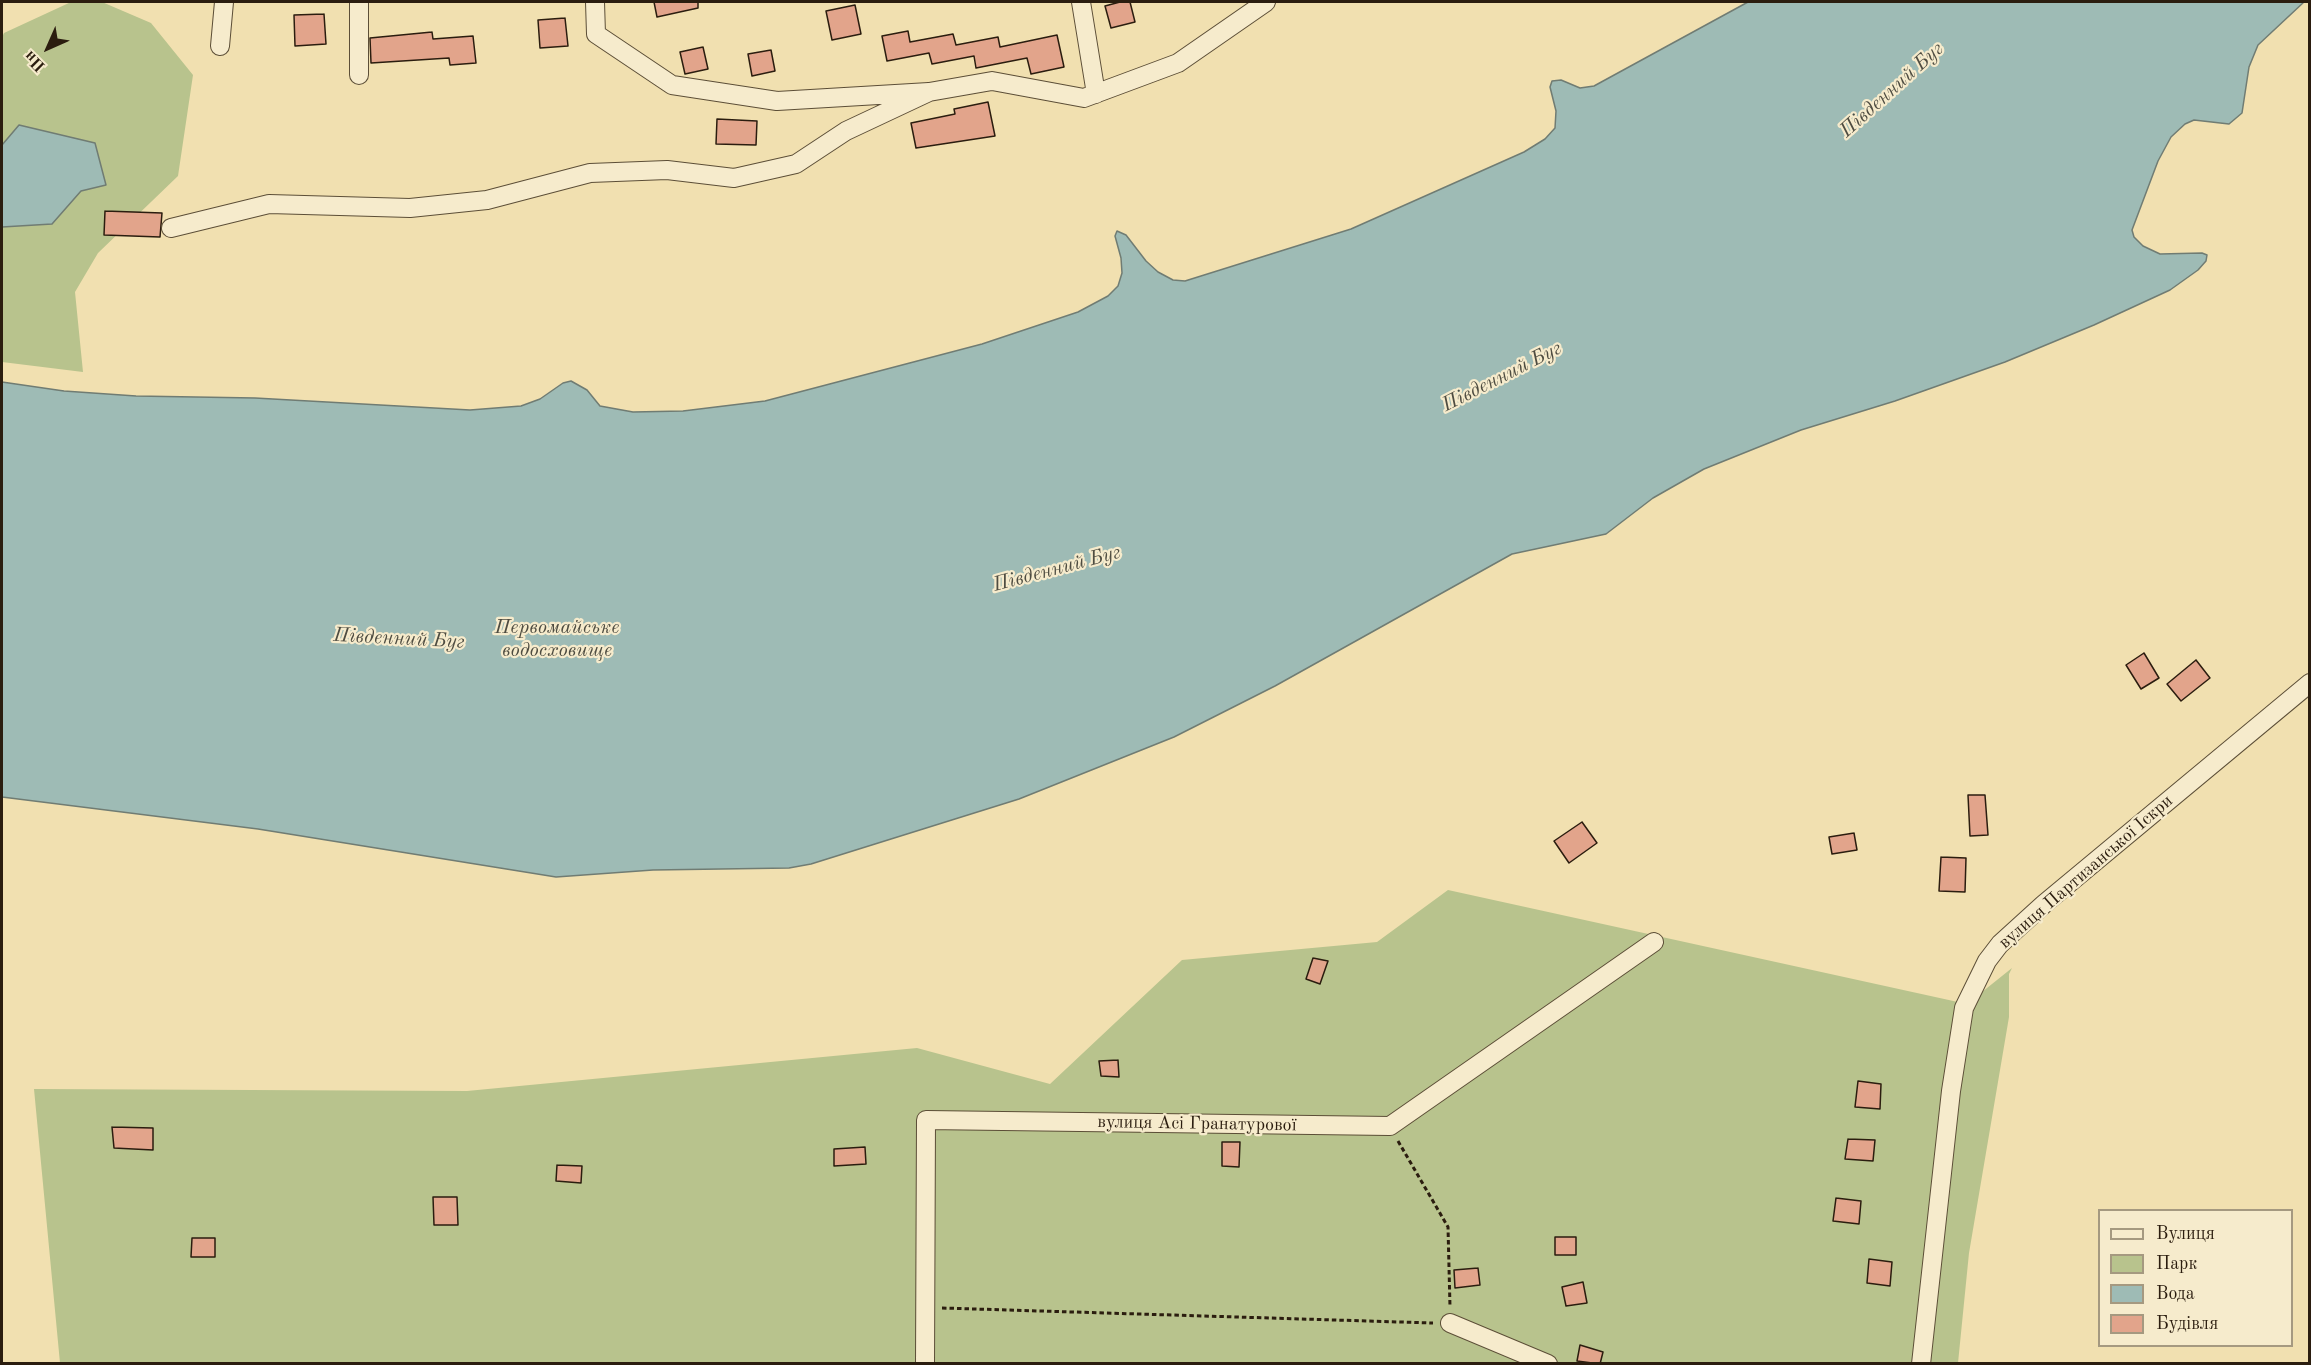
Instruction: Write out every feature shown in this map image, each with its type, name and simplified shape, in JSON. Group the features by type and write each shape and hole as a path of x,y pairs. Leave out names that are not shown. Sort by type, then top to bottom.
{"street":[{"path":"220,46 224,2"},
{"path":"359,2 359,75"},
{"path":"595,2 596,34 672,85 777,101 929,92 992,81 1084,98 1178,63 1266,2"},
{"path":"1081,2 1096,94"},
{"path":"171,228 269,204 410,208 487,200 590,173 667,170 734,178 796,164 846,131 929,92"},
{"name":"вулиця Партизанської Іскри","path":"1921,1364 1951,1091 1964,1008 1987,961 2000,944 2044,904 2310,683"},
{"path":"1390,1126 1654,942"},
{"name":"вулиця Асі Гранатурової","path":"926,1364 926,1120 1390,1126"},
{"path":"1450,1323 1548,1364"}],"path":[{"path":"926,1308 1450,1323 1448,1227 1390,1126"}],"green space":[{"path":"71,2 102,2 151,23 193,75 178,176 98,253 75,292 83,372 2,362 2,37 4,33"},
{"path":"1448,890 1967,1004 2012,968 2009,974 2009,1017 1969,1253 1958,1363 60,1363 34,1089 467,1091 917,1048 1050,1084 1182,960 1377,942"}],"water":[{"name":"Первомайське водосховище","path":"1748,2 2304,2 2258,45 2249,67 2242,113 2229,124 2194,120 2185,124 2171,137 2158,161 2132,230 2134,237 2143,246 2160,254 2202,253 2207,255 2206,261 2198,270 2170,290 2005,362 1895,401 1801,430 1704,469 1653,498 1606,534 1512,554 1275,686 1174,737 1019,799 811,864 789,868 653,870 556,877 258,829 2,797 2,382 64,391 136,396 255,398 470,410 521,406 540,399 563,383 571,381 587,390 600,406 633,412 683,411 765,401 982,344 1078,312 1108,296 1118,286 1122,273 1121,258 1115,236 1117,231 1126,235 1146,261 1158,272 1173,280 1185,281 1351,229 1524,152 1545,139 1555,128 1556,111 1550,87 1552,81 1561,80 1580,88 1594,86"},
{"path":"19,125 95,143 106,185 81,191 52,224 2,227 2,145"}],"building":[{"path":"654,2 698,2 698,8 657,17"},
{"path":"1130,2 1135,22 1111,28 1105,6"},
{"path":"855,5 861,34 832,40 826,11"},
{"path":"324,14 326,44 295,46 294,15"},
{"path":"565,18 568,46 540,48 538,20"},
{"path":"908,31 910,42 953,34 956,45 998,37 1000,47 1057,35 1064,67 1031,74 1027,58 976,68 974,56 932,64 929,53 887,61 882,36"},
{"path":"432,32 433,39 473,36 476,63 450,65 449,58 371,63 370,38"},
{"path":"703,47 708,69 685,74 680,52"},
{"path":"771,50 775,71 752,76 748,54"},
{"path":"988,102 995,136 916,148 911,123 955,114 954,109"},
{"path":"717,119 757,121 756,145 716,144"},
{"path":"105,211 162,213 160,237 104,235"},
{"path":"2144,653 2159,678 2141,689 2126,665"},
{"path":"2196,660 2210,678 2181,701 2167,684"},
{"path":"1968,795 1985,795 1988,835 1970,836"},
{"path":"1582,822 1597,843 1569,863 1554,841"},
{"path":"1854,833 1857,850 1832,854 1829,837"},
{"path":"1941,857 1966,858 1965,892 1939,891"},
{"path":"1313,958 1328,961 1320,984 1306,979"},
{"path":"1118,1060 1119,1077 1101,1076 1099,1061"},
{"path":"1858,1081 1881,1084 1880,1109 1855,1107"},
{"path":"112,1127 153,1128 153,1150 114,1148"},
{"path":"1848,1139 1875,1140 1873,1161 1845,1159"},
{"path":"1222,1142 1240,1142 1239,1167 1222,1166"},
{"path":"865,1147 866,1164 834,1166 834,1149"},
{"path":"557,1165 582,1166 581,1183 556,1181"},
{"path":"433,1197 457,1197 458,1225 434,1225"},
{"path":"1836,1198 1861,1201 1859,1224 1833,1221"},
{"path":"1555,1237 1576,1237 1576,1255 1555,1255"},
{"path":"192,1238 215,1238 215,1257 191,1257"},
{"path":"1869,1259 1892,1262 1890,1286 1867,1283"},
{"path":"1478,1268 1480,1285 1455,1288 1454,1270"},
{"path":"1583,1282 1587,1303 1566,1306 1562,1287"},
{"path":"1580,1345 1603,1352 1600,1364 1577,1361"}],"water label":[{"name":"Південний Буг","path":"1892,90"},
{"name":"Південний Буг","path":"1502,377"},
{"name":"Південний Буг","path":"1057,569"},
{"name":"Південний Буг","path":"399,639"}]}
